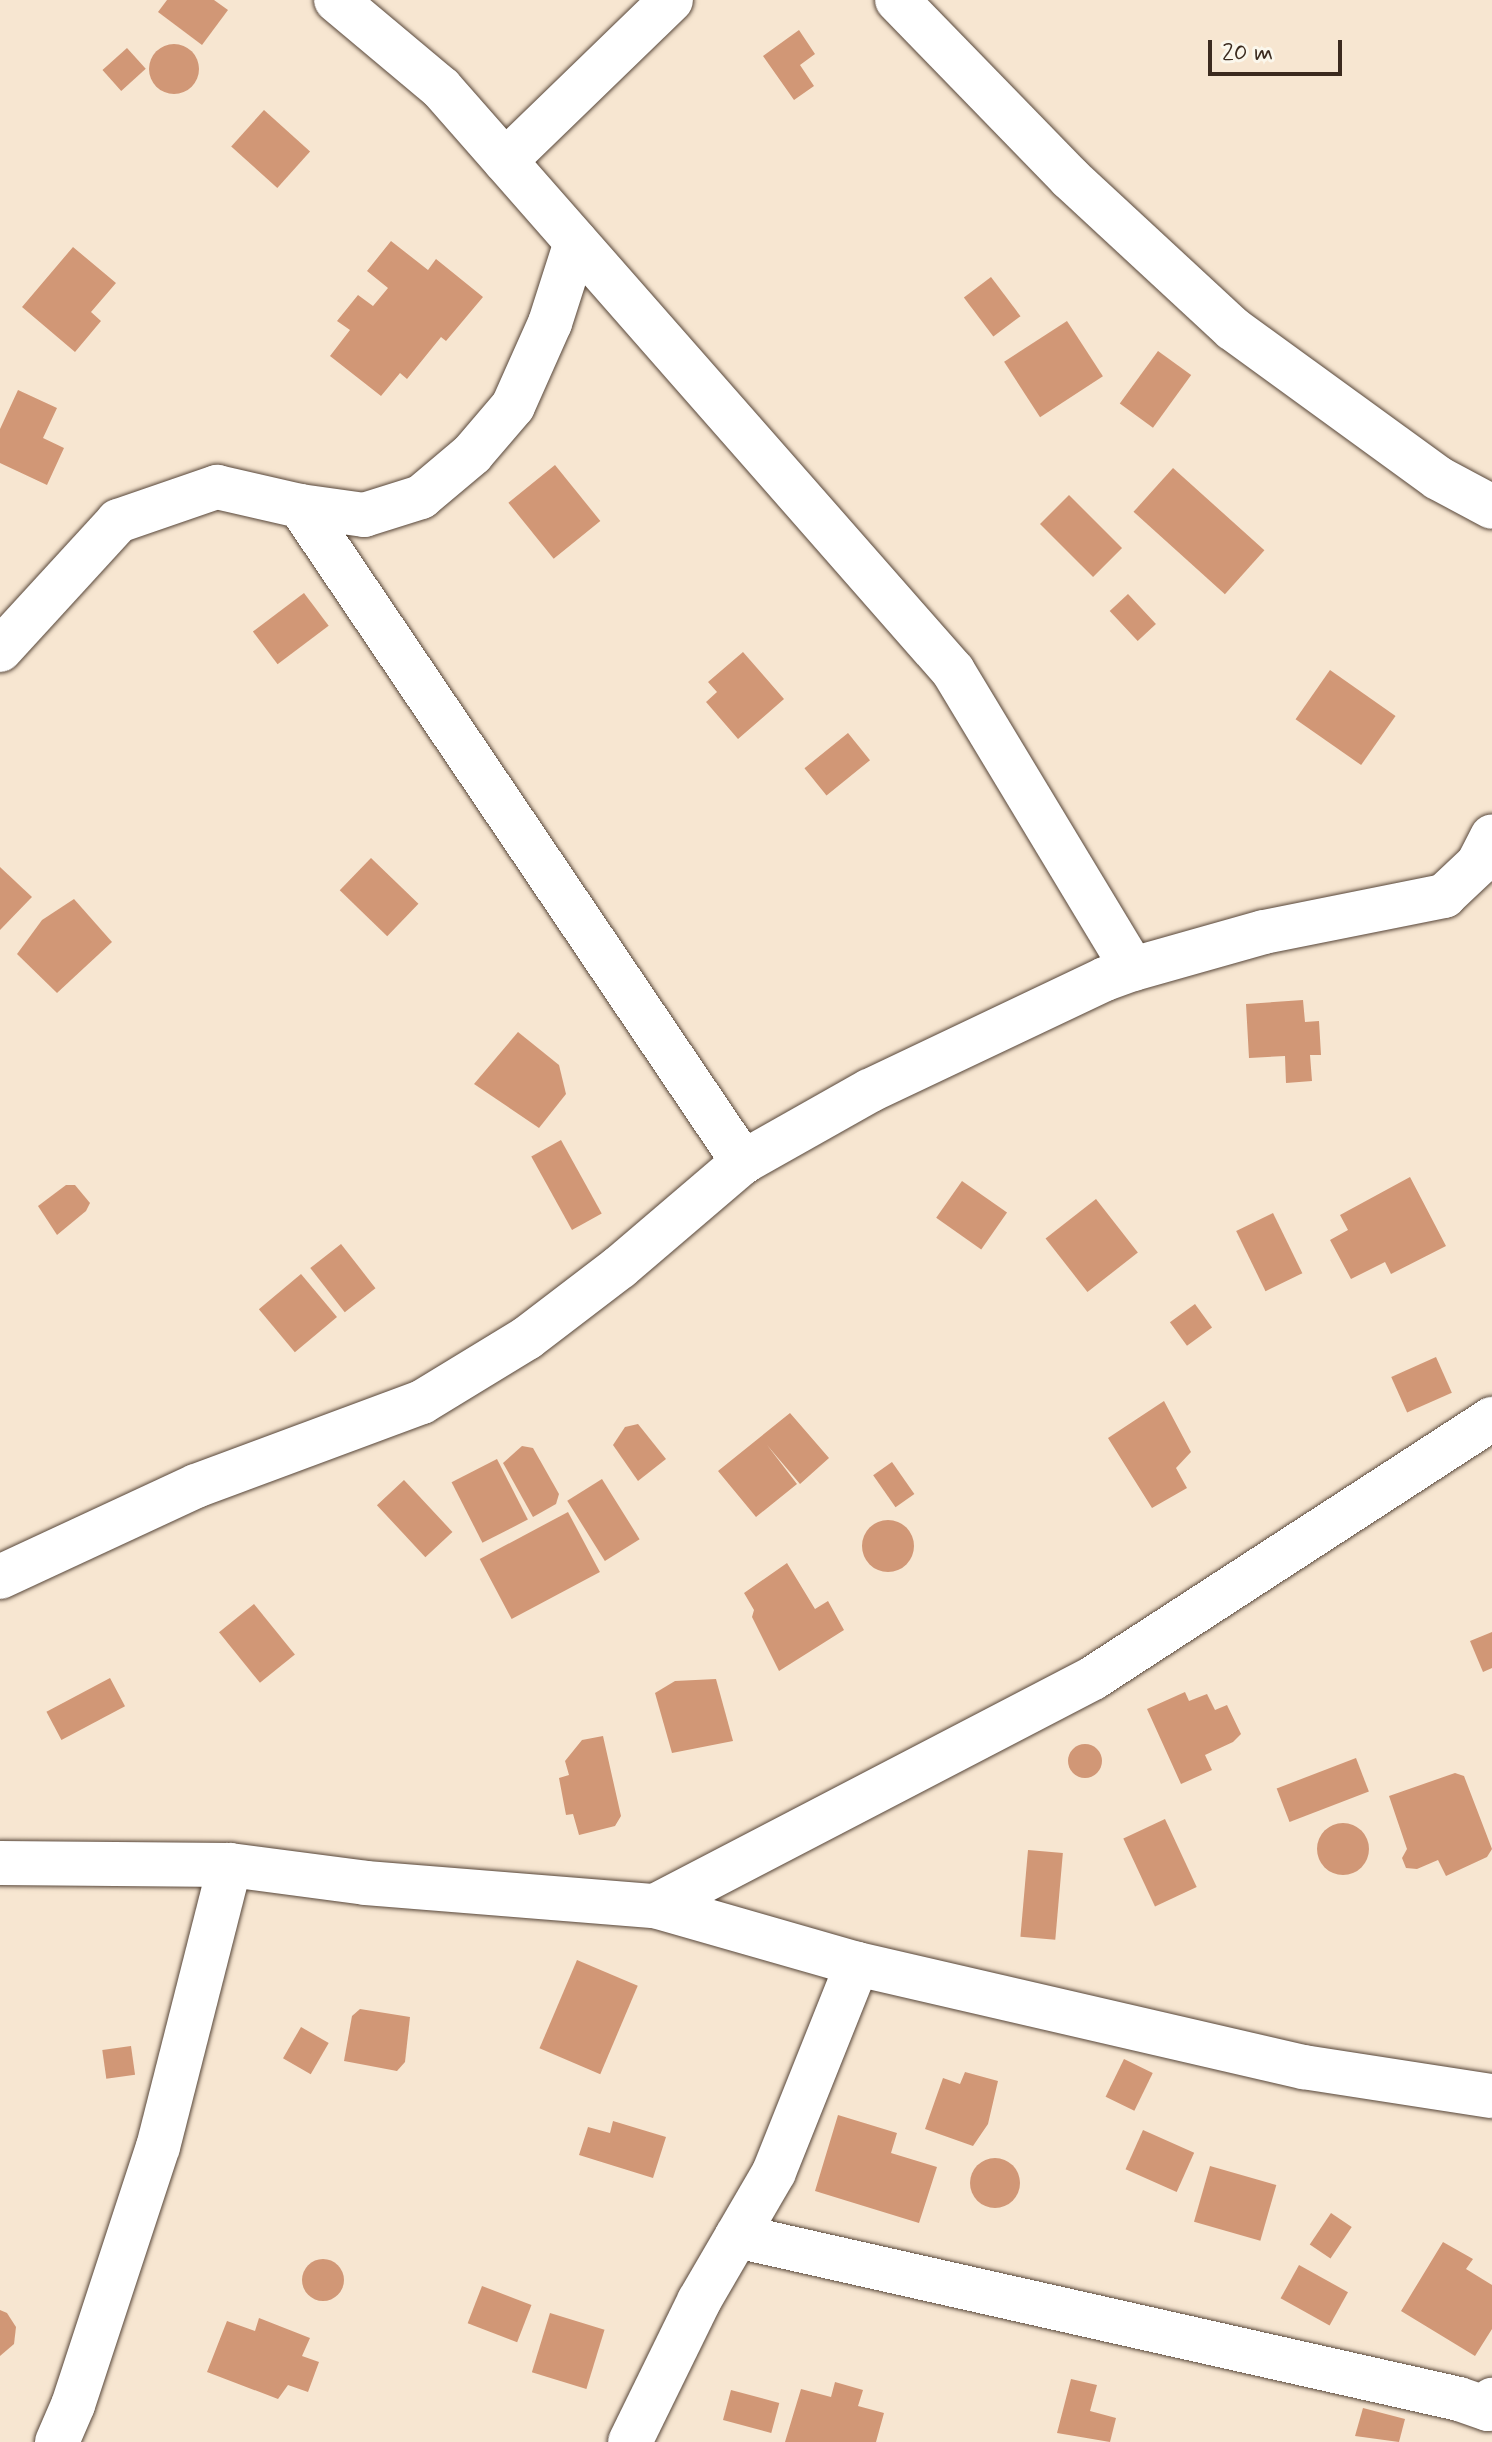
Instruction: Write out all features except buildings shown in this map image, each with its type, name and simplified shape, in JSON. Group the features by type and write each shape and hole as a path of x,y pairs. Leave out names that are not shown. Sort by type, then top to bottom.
{"street":[{"path":"336,0 441,88 953,671 1133,969"},
{"path":"505,161 671,0"},
{"path":"897,0 1070,178 1233,329 1438,478 1492,507"},
{"path":"0,650 118,521 217,487 300,506 364,515 421,497 472,454 513,406 550,323 576,242"},
{"path":"300,506 743,1162"},
{"path":"0,1577 196,1486 422,1402 527,1338 620,1267 743,1162 869,1091 1105,979 1133,969 1264,932 1444,896 1478,864 1492,836"},
{"path":"655,1906 1093,1678 1492,1419"},
{"path":"0,1863 230,1865 366,1883 655,1906 857,1964 1304,2067 1492,2096"},
{"path":"57,2442 73,2405 158,2147 230,1865"},
{"path":"630,2442 699,2301 774,2172 857,1964"},
{"path":"737,2236 1491,2407"}]}
